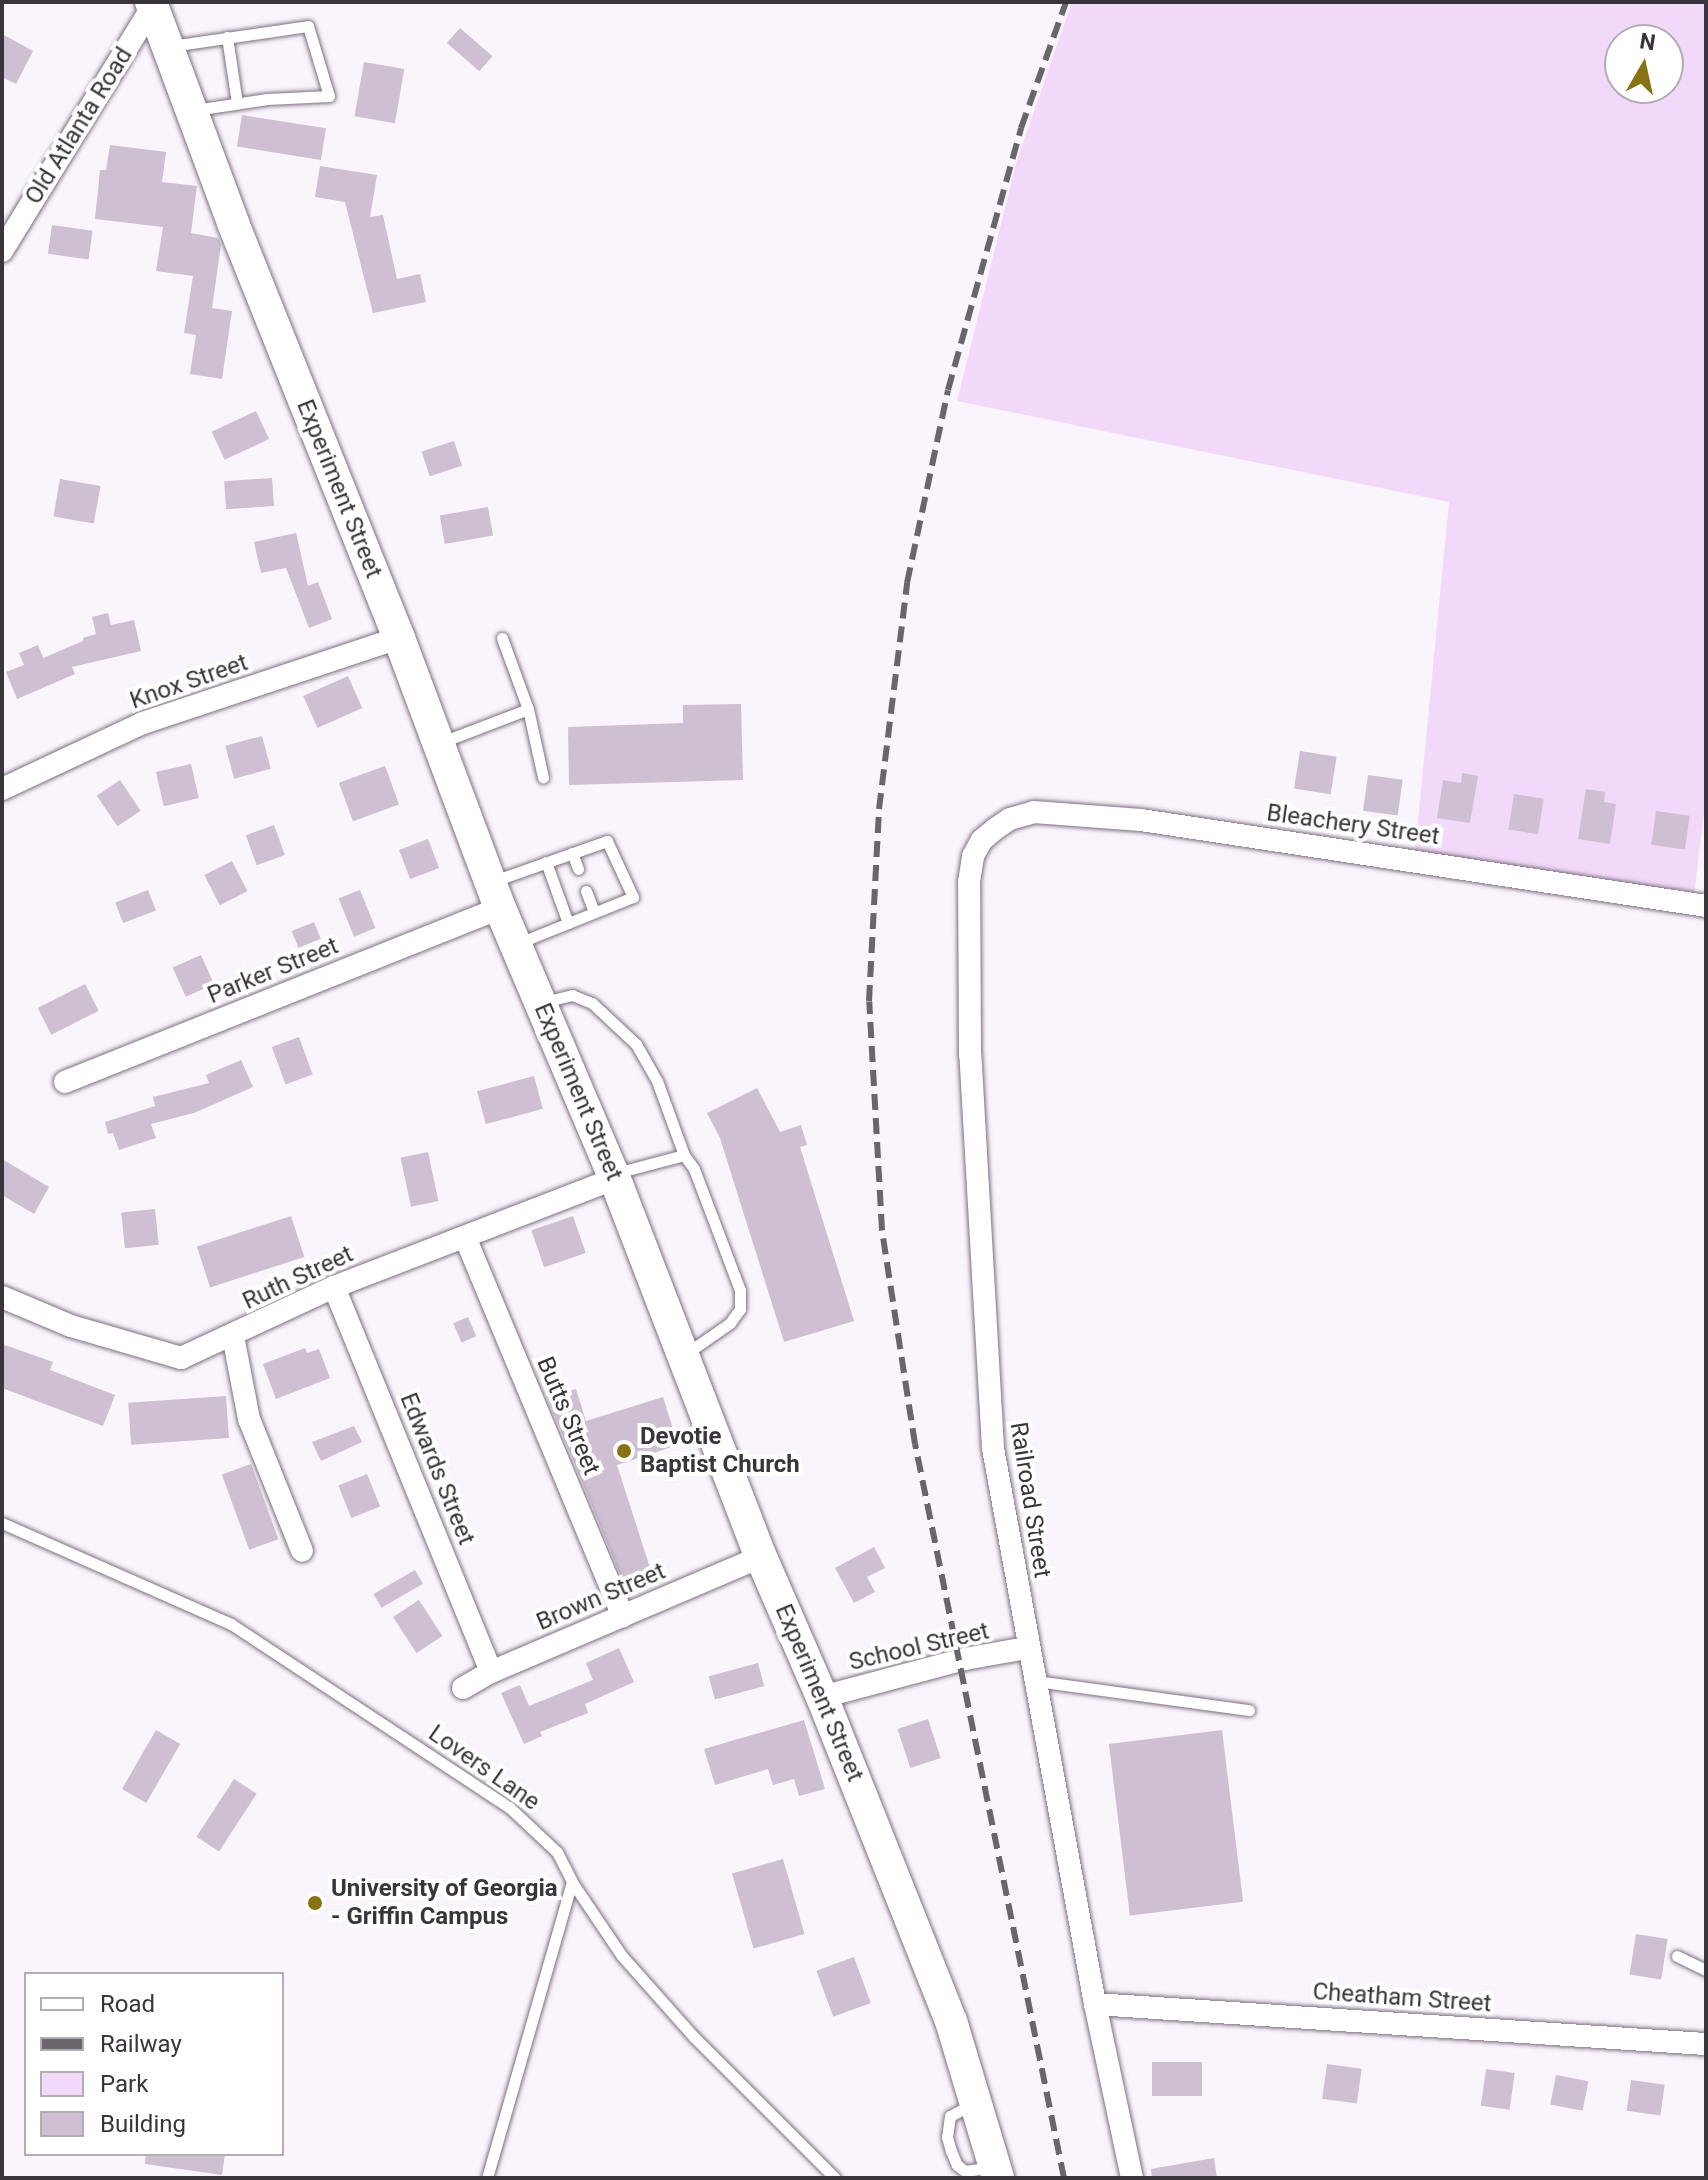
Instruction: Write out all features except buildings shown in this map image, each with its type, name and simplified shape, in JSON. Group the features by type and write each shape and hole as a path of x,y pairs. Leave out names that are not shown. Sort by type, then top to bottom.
{"main road":[{"name":"Experiment Street","path":"152,3 190,111 399,638 495,895 614,1176 761,1557 822,1697 951,2021 997,2172"}],"street":[{"name":"Old Atlanta Road","path":"4,243 152,3"},
{"name":"Knox Street","path":"2,789 143,723 399,638"},
{"name":"Bleachery Street","path":"995,829 1010,819 1034,812 1141,820 1706,906"},
{"name":"Railroad Street","path":"995,829 982,840 973,856 969,882 970,1055 993,1448 1027,1648 1036,1681 1095,2004 1132,2178"},
{"name":"Parker Street","path":"65,1082 495,895"},
{"name":"Ruth Street","path":"2,1297 71,1326 181,1358 334,1287 614,1176"},
{"name":"Butts Street","path":"465,1237 623,1616"},
{"name":"Edwards Street","path":"334,1287 491,1672"},
{"path":"233,1336 249,1419 302,1551"},
{"name":"Brown Street","path":"463,1688 491,1672 761,1557"},
{"name":"School Street","path":"822,1697 965,1659 1027,1648"},
{"name":"Cheatham Street","path":"1095,2004 1706,2044"}],"lane":[{"path":"166,46 308,26 329,96 237,103 190,111"},
{"path":"227,37 237,103"},
{"path":"502,638 528,709 543,777"},
{"path":"438,744 528,709"},
{"path":"495,895 546,862 607,841 633,897 516,944"},
{"path":"572,853 578,869"},
{"path":"546,862 568,923"},
{"path":"586,891 594,912"},
{"path":"540,1003 572,995 592,1003 636,1044 657,1081 684,1155 694,1169 740,1290 740,1309 730,1323 683,1356"},
{"path":"614,1176 684,1155"},
{"name":"Lovers Lane","path":"2,1523 231,1624 509,1807 557,1852 572,1882 622,1956 694,2037 835,2178"},
{"path":"1036,1681 1249,1710"},
{"path":"487,2178 572,1882"},
{"path":"1677,1956 1706,1970"}],"green space":[{"path":"1072,2 1706,2 1706,797 1693,903 1414,862 1449,502 957,401 1017,160"}],"railway":[{"path":"1064,2178 915,1444 882,1230 869,1001 879,809 907,583 948,390 1021,128 1066,2"}],"place":[{"name":"Devotie Baptist Church","path":"624,1451"},
{"name":"University of Georgia - Griffin Campus","path":"315,1903"}]}
